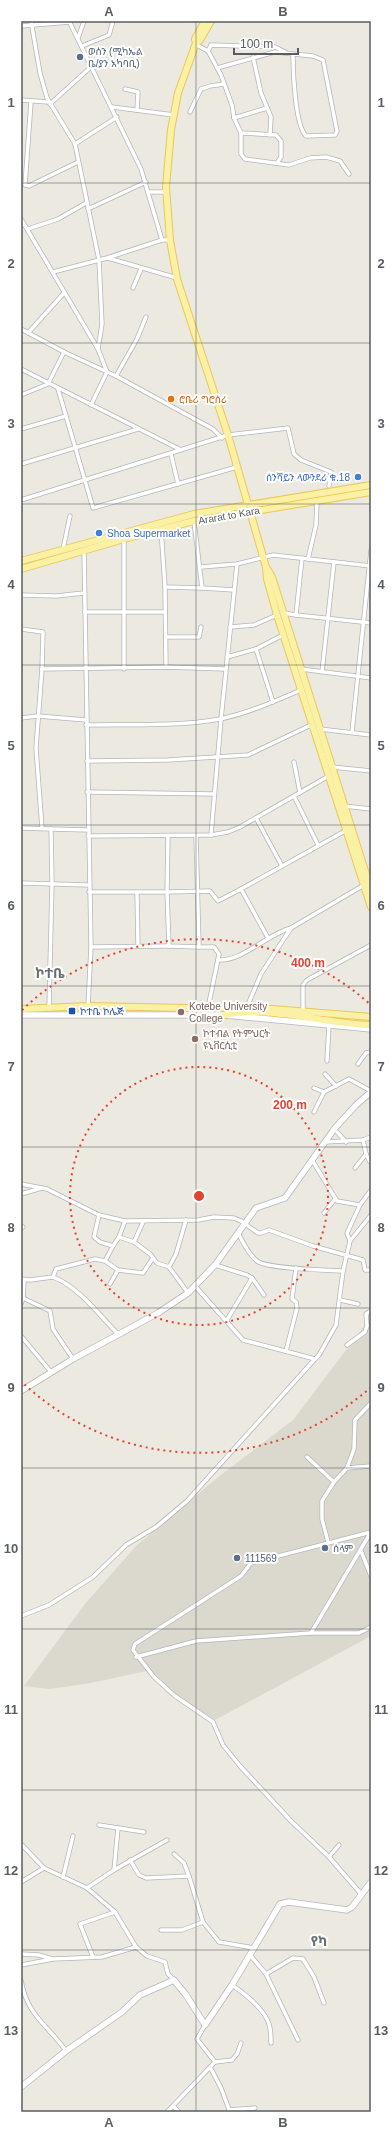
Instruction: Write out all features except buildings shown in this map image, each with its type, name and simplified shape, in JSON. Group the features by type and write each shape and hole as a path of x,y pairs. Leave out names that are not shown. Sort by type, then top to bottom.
{"main road":[{"path":"196,44 195,39 205,21"},
{"path":"211,21 196,44 178,93 174,115 166,192 170,240 177,279 225,436 238,467 266,567 272,577 283,635 327,777 344,806 368,883 371,905"},
{"name":"Ararat to Kara","path":"21,569 84,550 194,521 250,508 371,485"},
{"name":"Ararat to Kara","path":"21,561 178,518 317,501 371,492"},
{"path":"280,614 301,669 331,767 345,831 371,890"},
{"path":"21,1009 88,1006 208,1008 246,1007 371,1017"},
{"path":"225,1014 246,1012 371,1025"}],"street":[{"path":"78,38 84,21"},
{"path":"82,46 109,35 114,21"},
{"path":"21,26 32,23 69,22 117,117 146,182 162,240"},
{"path":"32,23 40,73 49,103 75,144 99,260 102,324 98,349"},
{"path":"196,44 208,51 224,84 232,105 234,118 241,133 241,154 245,159 289,165 310,158 326,157 340,161 349,174"},
{"path":"208,51 211,45 275,47 293,56 313,56 323,60 337,131 335,135 306,136 302,132 296,100 293,56"},
{"path":"217,68 253,57 275,52 285,52"},
{"path":"253,57 261,92 271,117 270,134"},
{"path":"21,100 49,103 92,66"},
{"path":"190,112 201,89 224,84"},
{"path":"125,89 138,92 137,110"},
{"path":"31,102 25,185 29,186 78,162"},
{"path":"112,107 174,115"},
{"path":"234,118 267,108"},
{"path":"75,144 117,117"},
{"path":"241,133 276,135 281,141 281,157 277,163"},
{"path":"88,209 146,182"},
{"path":"148,192 166,192"},
{"path":"28,229 58,219 86,203"},
{"path":"21,219 98,349 107,372 91,406"},
{"path":"53,272 107,258 162,240 170,240"},
{"path":"107,258 177,279"},
{"path":"133,288 141,269"},
{"path":"28,333 64,293"},
{"path":"116,376 137,339 146,317"},
{"path":"21,329 64,352 116,376 225,436"},
{"path":"21,395 48,384 64,352"},
{"path":"21,369 91,406 181,450"},
{"path":"58,389 84,480 94,509 238,467"},
{"path":"21,429 66,416"},
{"path":"21,500 225,436 288,428 294,454 305,462 331,472 329,486"},
{"path":"21,464 138,429"},
{"path":"171,454 178,484"},
{"path":"308,559 316,525 317,501"},
{"path":"63,549 70,516"},
{"path":"194,521 201,567 202,588"},
{"path":"162,529 165,587 166,667"},
{"path":"124,539 124,669"},
{"path":"84,550 88,885 91,947 88,1006"},
{"path":"352,732 371,550"},
{"path":"201,567 237,564 273,555 370,566"},
{"path":"296,615 302,558"},
{"path":"322,672 334,562"},
{"path":"211,835 237,564"},
{"path":"165,587 234,590"},
{"path":"21,595 56,596 84,593"},
{"path":"85,612 165,612"},
{"path":"230,627 254,624 280,614 371,623"},
{"path":"166,637 199,636 201,627"},
{"path":"21,630 43,632 42,669 36,748 42,828"},
{"path":"227,658 256,649 283,635"},
{"path":"256,649 273,702"},
{"path":"42,669 85,670 166,667 226,669"},
{"path":"301,669 371,678"},
{"path":"86,725 195,722 221,719 248,712 301,690"},
{"path":"21,718 38,716 86,720"},
{"path":"87,761 168,760 248,755 311,725"},
{"path":"319,729 371,735"},
{"path":"294,762 300,793"},
{"path":"331,767 371,771"},
{"path":"88,836 196,836 228,832 256,818 327,777"},
{"path":"87,792 214,794"},
{"path":"294,796 318,845"},
{"path":"344,806 371,808"},
{"path":"256,818 282,866"},
{"path":"21,828 88,830"},
{"path":"48,1008 52,884 51,829"},
{"path":"89,892 212,892 218,902 345,831"},
{"path":"168,836 167,892 169,946"},
{"path":"196,836 196,892 199,947"},
{"path":"218,960 229,960 268,938 291,928 368,883"},
{"path":"21,884 88,885"},
{"path":"241,889 268,938"},
{"path":"137,893 138,946"},
{"path":"246,1007 261,974 291,928"},
{"path":"303,1011 304,982 371,945"},
{"path":"91,947 214,947 219,954 208,1008"},
{"path":"21,1015 225,1014 371,1029"},
{"path":"327,1062 330,1025"},
{"path":"358,1064 366,1052 371,1052"},
{"path":"325,1074 336,1086"},
{"path":"21,1391 51,1372 158,1313 188,1293 215,1265 256,1208 286,1198 312,1160 349,1113 371,1092 350,1079 324,1092 314,1112"},
{"path":"314,1088 324,1092"},
{"path":"337,1132 346,1142"},
{"path":"326,1142 346,1142 363,1140 371,1137"},
{"path":"363,1140 366,1154 370,1162"},
{"path":"355,1168 366,1154"},
{"path":"312,1160 324,1177 335,1199 342,1203 360,1205"},
{"path":"21,1184 53,1191 100,1215 125,1221 143,1222 214,1217 238,1219 258,1233 269,1230 347,1257 363,1260 365,1270 371,1270"},
{"path":"21,1194 42,1188"},
{"path":"350,1241 347,1233 360,1205 371,1190"},
{"path":"324,1213 335,1199"},
{"path":"100,1215 94,1237 100,1242 113,1246"},
{"path":"21,1616 49,1605 93,1577 126,1545 156,1527 187,1502 315,1359 336,1324 343,1271 350,1241 371,1215"},
{"path":"169,1267 176,1254 186,1220"},
{"path":"105,1261 119,1237 125,1221"},
{"path":"134,1242 143,1222"},
{"path":"238,1233 249,1252 257,1261 296,1268 343,1271"},
{"path":"119,1237 134,1242 157,1263 169,1267 188,1293"},
{"path":"53,1277 56,1269 62,1266 95,1259 105,1261 118,1270 143,1272 153,1258"},
{"path":"215,1265 252,1278 264,1295"},
{"path":"286,1351 297,1308 296,1302 292,1299 296,1268"},
{"path":"110,1284 118,1270"},
{"path":"21,1304 23,1298 22,1280 53,1277 64,1281 119,1335"},
{"path":"227,1320 241,1300 252,1278"},
{"path":"195,1286 227,1320 239,1337 243,1340 315,1359"},
{"path":"23,1298 50,1312 53,1329 74,1359"},
{"path":"340,1300 358,1304"},
{"path":"347,1345 365,1332 367,1326 366,1314 371,1311"},
{"path":"21,1336 51,1372"},
{"path":"328,1542 321,1510 322,1501 334,1482 347,1468 354,1449 355,1420 371,1403"},
{"path":"307,1457 334,1482"},
{"path":"347,1468 371,1466"},
{"path":"362,1894 329,1857 291,1821 240,1766 223,1745 213,1722 175,1696 136,1657 133,1650 135,1644 241,1576 251,1563 371,1532"},
{"path":"311,1633 371,1532"},
{"path":"361,1551 371,1576"},
{"path":"136,1657 196,1641 311,1633 360,1633 371,1628"},
{"path":"99,1825 144,1832"},
{"path":"114,1870 118,1828"},
{"path":"63,1877 73,1836"},
{"path":"87,1888 130,1860 167,1840"},
{"path":"21,1844 44,1868 87,1888 115,1912 136,1947 147,1956 165,1962 168,1974 186,1995 205,2025"},
{"path":"329,1857 339,1844"},
{"path":"174,1854 184,1863 203,1922 219,1942 254,1948"},
{"path":"130,1860 139,1875 146,1878 188,1876"},
{"path":"21,1882 44,1868"},
{"path":"215,2062 197,2039 232,1985 280,1904 289,1902 342,1911 352,1907 371,1882"},
{"path":"93,1957 80,1924 115,1912"},
{"path":"161,1930 182,1930 203,1922"},
{"path":"21,1965 53,1959 111,1955 136,1947"},
{"path":"21,1954 39,1955 53,1959"},
{"path":"250,1955 266,1974 298,2040"},
{"path":"266,1974 294,1958 303,1959 314,1978 324,2003"},
{"path":"21,1980 27,2004 33,2014 66,2051"},
{"path":"21,2087 66,2051 122,2012 140,1994 174,1980"},
{"path":"232,1985 247,1996 267,2019 270,2029 271,2043"},
{"path":"167,2112 215,2062 232,2060 237,2054 241,2043"},
{"path":"210,2067 221,2088 230,2111 255,2108"},
{"path":"173,2106 179,2112"}],"shaded area":[{"path":"371,1317 371,1636 215,1720 177,1696 151,1670 91,1683 50,1689 24,1686 85,1604 137,1545 217,1478 293,1420"}],"place":[{"name":"ወሰን (ሚካኤል ቤ/ያን አካባቢ)","path":"80,57"},
{"name":"ሮቤሪ ግሮሰሪ","path":"171,399"},
{"name":"ሰንሻይን ላውንደሪ ቁ.18","path":"358,477"},
{"name":"Shoa Supermarket","path":"99,533"},
{"name":"ኮተቤ ኮሌጅ","path":"72,1011"},
{"name":"Kotebe University College","path":"181,1012"},
{"name":"ኮተብል የትምህርት ዩኒቨርሲቲ","path":"195,1039"},
{"name":"ሰላም","path":"325,1548"},
{"name":"111569","path":"237,1558"}],"district":[{"name":"ኮተቤ","path":"50,973"},
{"name":"የካ","path":"319,1941"}]}
